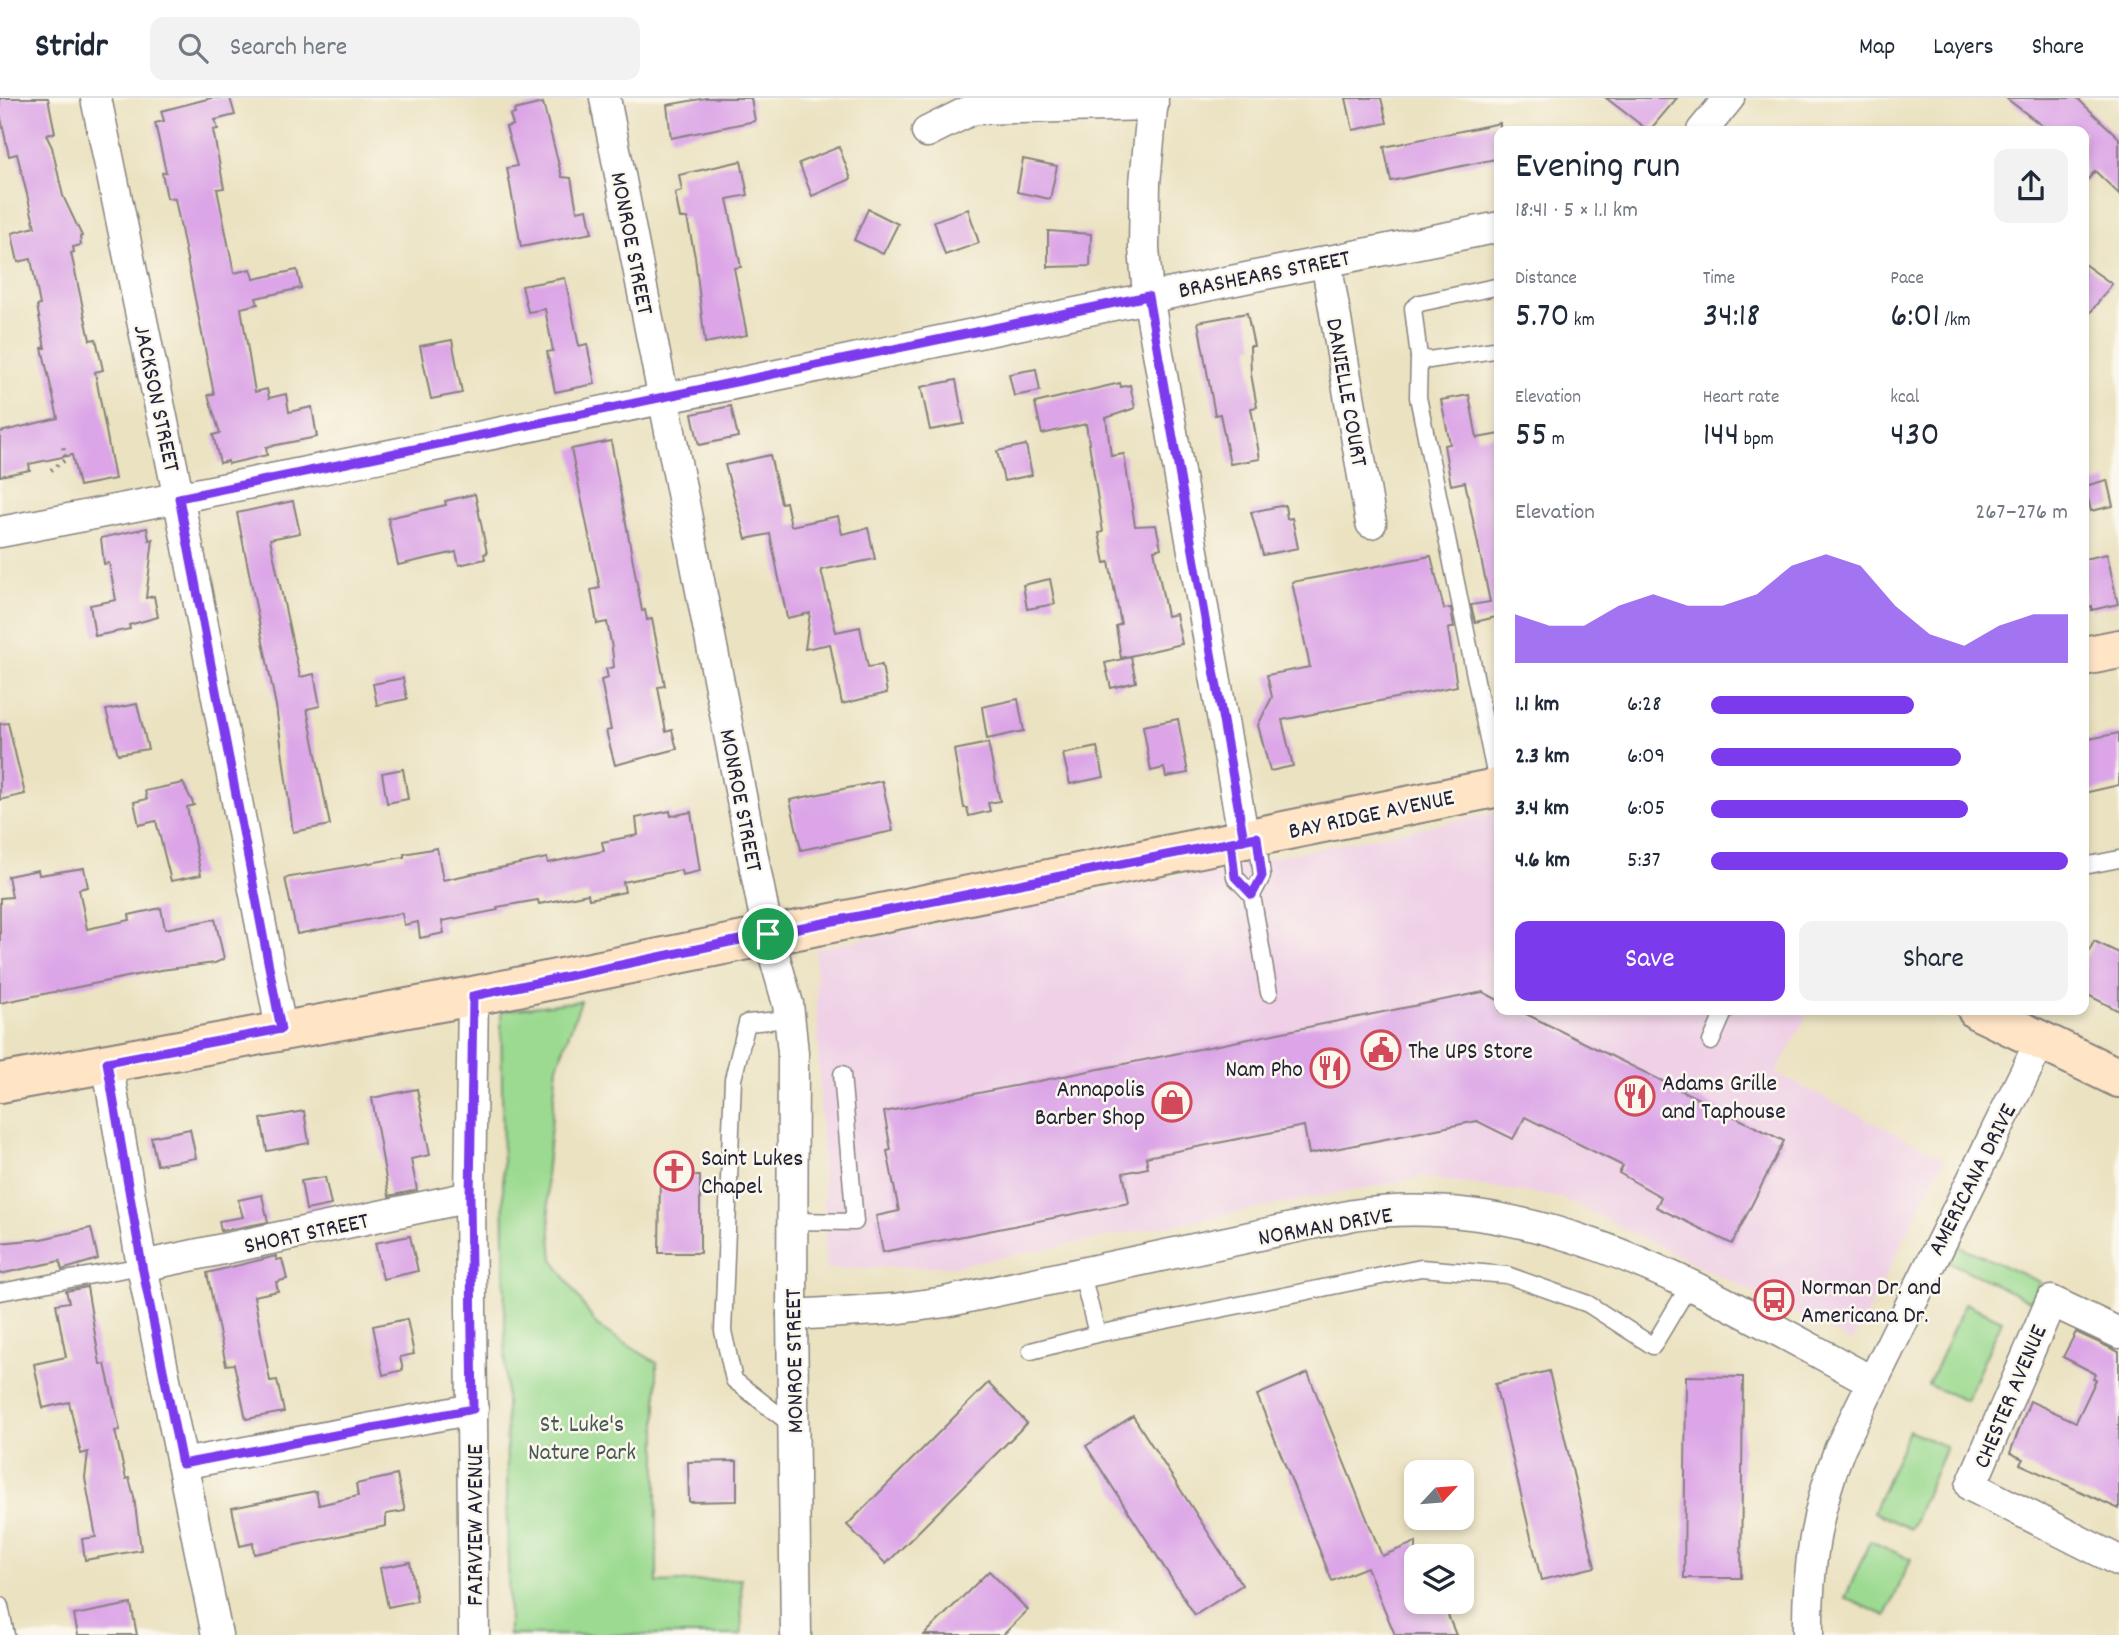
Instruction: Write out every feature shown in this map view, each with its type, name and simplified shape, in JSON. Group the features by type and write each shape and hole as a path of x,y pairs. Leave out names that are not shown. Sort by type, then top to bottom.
{"main road":[{"path":"2089,655 2119,649"},
{"name":"BAY RIDGE AVENUE","path":"0,1083 281,1029 473,996 768,934 1244,840 1490,781"},
{"path":"1987,1015 2119,1078"}],"street":[{"name":"JACKSON STREET","path":"96,98 179,498 281,1029"},
{"name":"MONROE STREET","path":"605,98 768,934 789,1019 793,1053 792,1315 796,1635"},
{"path":"1706,126 1729,98"},
{"path":"927,132 973,109 1153,102 1145,196 1144,248 1148,296 1244,840"},
{"name":"BRASHEARS STREET","path":"0,532 179,498 1148,296 1494,228"},
{"name":"DANIELLE COURT","path":"1326,261 1371,523"},
{"name":"FAIRVIEW AVENUE","path":"473,996 470,1198 474,1635"},
{"name":"AMERICANA DRIVE","path":"1808,1635 1807,1588 1824,1491 1871,1381 2041,1041"},
{"path":"107,1062 142,1266 217,1635"},
{"name":"SHORT STREET","path":"142,1266 470,1198"},
{"name":"NORMAN DRIVE","path":"792,1315 907,1307 1082,1274 1353,1215 1421,1211 1497,1216 1546,1227 1690,1284 1871,1381"},
{"name":"CHESTER AVENUE","path":"2119,1333 2051,1301 1971,1486 2119,1561"},
{"path":"182,1464 473,1409"}],"lane":[{"path":"1490,781 1418,397 1419,357 1413,308 1420,303 1494,287"},
{"path":"1419,357 1429,360 1494,350"},
{"path":"1244,840 1262,876 1252,895"},
{"path":"1244,840 1235,877 1252,895 1269,993"},
{"path":"2089,865 2119,859"},
{"path":"1710,1042 1723,1015"},
{"path":"789,1019 747,1023 733,1079 723,1331 734,1380 793,1426"},
{"path":"792,1221 855,1222 842,1074"},
{"path":"0,1292 142,1266"},
{"path":"1031,1351 1097,1334 1421,1268 1507,1275 1588,1304 1653,1346 1690,1284"},
{"path":"1082,1274 1097,1334"},
{"path":"0,1606 6,1635"}],"path":[{"path":"51,470 65,460 63,445"}],"shaded area":[{"path":"1494,813 1494,1015 1807,1015 1776,1073 1944,1158 1853,1342 1562,1198 1422,1177 955,1266 826,1269 815,949"}],"green space":[{"name":"St. Luke's Nature Park","path":"581,1001 557,1066 546,1176 553,1259 597,1326 657,1363 657,1583 741,1579 742,1635 509,1635 501,1011"},
{"path":"1957,1245 2040,1282 2030,1301 1949,1262"},
{"path":"1965,1303 2002,1320 1966,1401 1928,1385"},
{"path":"1909,1430 1946,1447 1911,1529 1873,1512"},
{"path":"1870,1541 1911,1559 1886,1616 1845,1598"}],"building":[{"path":"0,98 48,98 55,133 46,135 52,147 63,196 82,236 81,245 73,247 74,252 71,253 90,340 96,339 103,370 95,372 115,479 79,486 72,455 29,464 30,470 0,476 0,432 58,418 42,348 45,348 37,306 40,305 31,259 18,262 12,233 35,227 17,154 9,156 0,114"},
{"path":"211,98 230,98 235,115 215,120 218,129 213,130 224,188 217,189 234,273 251,269 254,279 297,270 301,288 256,298 258,304 241,308 255,392 267,389 269,398 286,394 289,412 312,407 317,437 266,447 267,455 228,464 228,461 220,463 213,435 220,433 208,395 214,394 175,199 167,198 162,173 166,172 155,123 164,121 161,111"},
{"path":"706,98 751,98 755,121 671,138 667,105"},
{"path":"1346,98 1381,98 1387,123 1353,130"},
{"path":"1606,98 1677,98 1653,126 1642,126"},
{"path":"2006,98 2077,98 2119,138 2119,194 2095,171 2089,178 2089,126 2042,126"},
{"path":"543,103 562,177 571,178 577,211 587,209 592,233 521,247 507,168 517,166 506,127 513,125 510,115 515,114 514,110"},
{"path":"1500,123 1500,126 1494,126 1494,159 1391,181 1384,147"},
{"path":"839,147 851,179 812,196 799,163"},
{"path":"1023,159 1057,166 1050,199 1017,192"},
{"path":"741,161 748,195 727,199 741,267 734,268 747,335 705,343 695,257 687,218 680,218 675,193 682,191 679,175"},
{"path":"868,209 898,224 883,254 854,240"},
{"path":"968,209 979,243 945,255 934,221"},
{"path":"1048,231 1091,234 1090,266 1048,267"},
{"path":"2089,268 2112,284 2089,314"},
{"path":"565,278 579,346 587,344 595,384 555,392 547,352 553,351 545,309 528,312 522,286"},
{"path":"1247,313 1254,346 1250,346 1251,374 1257,407 1251,408 1260,459 1230,464 1220,414 1215,415 1198,322"},
{"path":"452,340 462,393 431,399 420,346"},
{"path":"1036,369 1040,391 1014,396 1009,374"},
{"path":"956,380 964,424 930,430 921,387"},
{"path":"1120,383 1121,387 1130,385 1135,408 1106,418 1111,456 1124,454 1135,526 1156,525 1161,548 1154,550 1167,616 1176,614 1182,644 1121,658 1116,626 1121,624 1109,562 1105,563 1099,533 1103,532 1086,424 1042,434 1035,403"},
{"path":"1469,395 1477,438 1494,435 1494,617 1475,622 1471,605 1490,602 1465,482 1451,485 1444,445 1450,444 1441,400"},
{"path":"731,406 738,437 699,445 692,414"},
{"path":"611,441 642,611 645,610 647,620 652,619 665,686 658,687 666,732 672,730 677,749 615,765 606,731 611,730 601,680 608,678 606,669 614,667 612,648 607,622 597,624 591,590 600,588 571,449"},
{"path":"1026,445 1032,475 1004,481 997,451"},
{"path":"770,455 781,503 786,502 791,526 838,516 842,534 868,528 875,559 821,570 836,632 860,627 868,667 882,665 887,693 842,704 830,644 805,649 810,613 787,618 770,534 746,539 725,465"},
{"path":"2107,480 2113,506 2091,511 2089,485"},
{"path":"475,494 487,553 484,554 485,559 459,565 456,552 398,565 388,518 446,505 445,501"},
{"path":"293,501 300,533 270,539 300,677 314,674 320,706 307,709 330,825 293,832 276,706 237,513"},
{"path":"1285,505 1287,519 1292,518 1298,548 1263,555 1251,512"},
{"path":"147,528 149,540 153,539 146,598 154,596 158,617 129,625 130,629 95,636 90,605 116,600 109,563 104,564 101,538"},
{"path":"2107,554 2118,604 2092,610 2092,606 2089,607 2089,558"},
{"path":"1431,556 1444,609 1451,608 1454,627 1448,629 1457,686 1282,720 1293,766 1270,771 1258,725 1272,697 1267,675 1310,667 1292,582"},
{"path":"1050,579 1055,604 1027,609 1023,585"},
{"path":"1131,657 1136,682 1111,688 1105,663"},
{"path":"403,678 407,699 377,705 373,684"},
{"path":"1018,699 1024,731 987,739 982,707"},
{"path":"137,704 148,749 118,754 106,710"},
{"path":"1178,719 1188,773 1166,777 1164,768 1151,771 1143,726"},
{"path":"8,723 25,794 0,800 0,724"},
{"path":"2119,733 2119,785 2089,792 2089,739"},
{"path":"988,743 1000,801 988,803 990,811 969,816 967,808 964,808 954,750"},
{"path":"1097,747 1104,777 1070,784 1063,754"},
{"path":"403,769 408,799 387,803 382,773"},
{"path":"882,781 893,831 801,850 790,800"},
{"path":"183,783 194,805 187,807 201,875 171,881 156,821 139,825 134,802 147,799 145,791"},
{"path":"670,811 671,816 691,812 700,871 682,875 681,870 623,882 625,892 589,899 588,894 539,904 538,900 497,907 498,910 442,921 444,933 420,938 418,922 404,925 402,913 297,934 285,878 404,857 404,854 437,848 443,880 547,858 548,863 604,851 602,842 638,835 636,818"},
{"path":"84,868 88,887 79,889 87,929 130,920 129,915 161,908 165,929 215,919 224,959 215,963 161,970 0,1003 0,898 12,897 8,876 38,870 39,875"},
{"path":"2094,941 2119,953 2119,1011 2089,996 2089,952"},
{"path":"1483,992 1494,998 1494,1015 1528,1015 1784,1141 1732,1244 1656,1207 1661,1197 1619,1173 1623,1166 1525,1117 1513,1139 1477,1121 1309,1154 1304,1126 1146,1157 1148,1168 1123,1173 1129,1203 883,1252 876,1216 899,1211 887,1151 891,1150 884,1112"},
{"path":"417,1089 430,1155 411,1159 417,1190 389,1196 372,1098"},
{"path":"304,1111 309,1143 267,1151 261,1119"},
{"path":"190,1129 196,1158 157,1165 151,1137"},
{"path":"660,1176 700,1176 700,1253 659,1253"},
{"path":"325,1177 331,1205 306,1210 301,1181"},
{"path":"262,1195 268,1222 221,1231 219,1221 243,1217 238,1200"},
{"path":"91,1228 98,1259 62,1270 60,1261 0,1274 0,1243 41,1239"},
{"path":"410,1236 418,1271 383,1279 375,1243"},
{"path":"276,1256 276,1260 282,1259 287,1279 276,1282 278,1291 254,1296 270,1381 277,1380 284,1412 246,1419 234,1364 226,1365 207,1273"},
{"path":"87,1287 100,1364 105,1364 120,1430 115,1431 126,1479 129,1478 134,1497 141,1550 85,1560 82,1539 96,1537 85,1478 88,1452 81,1454 69,1402 43,1408 34,1364 66,1357 56,1304 69,1302 66,1291"},
{"path":"407,1319 414,1354 400,1357 403,1370 383,1375 373,1326"},
{"path":"2076,1332 2119,1352 2119,1509 2020,1464 2023,1459 2010,1453 2030,1401 2076,1422 2096,1380 2093,1379 2096,1374 2063,1357"},
{"path":"1549,1371 1595,1567 1541,1580 1495,1384"},
{"path":"1308,1373 1382,1556 1404,1547 1404,1614 1447,1614 1456,1635 1395,1635 1367,1567 1332,1581 1257,1395"},
{"path":"1686,1376 1743,1377 1741,1578 1684,1578"},
{"path":"988,1383 1027,1423 886,1564 847,1525"},
{"path":"1133,1416 1242,1585 1195,1615 1086,1446"},
{"path":"737,1461 737,1501 689,1502 688,1462"},
{"path":"397,1475 405,1511 386,1514 386,1526 254,1554 253,1543 240,1546 232,1508 316,1491 319,1505 358,1496 356,1484"},
{"path":"410,1562 417,1601 388,1607 380,1568"},
{"path":"989,1571 1028,1610 1003,1635 924,1635"},
{"path":"131,1604 137,1635 78,1635 74,1615"}],"place":[{"name":"The UPS Store","path":"1381,1050"},
{"name":"Nam Pho","path":"1330,1068"},
{"name":"Adams Grille and Taphouse","path":"1635,1096"},
{"name":"Annapolis Barber Shop","path":"1172,1102"},
{"name":"Saint Lukes Chapel","path":"674,1171"},
{"name":"Norman Dr. and Americana Dr.","path":"1774,1300"}],"route":[{"path":"768,934 473,996 470,1198 473,1409 182,1464 142,1266 107,1062 281,1029 179,498 1148,296 1244,840 1231,842 1235,877 1252,895 1262,876 1257,837 1244,840 1202,848 768,934"}]}
